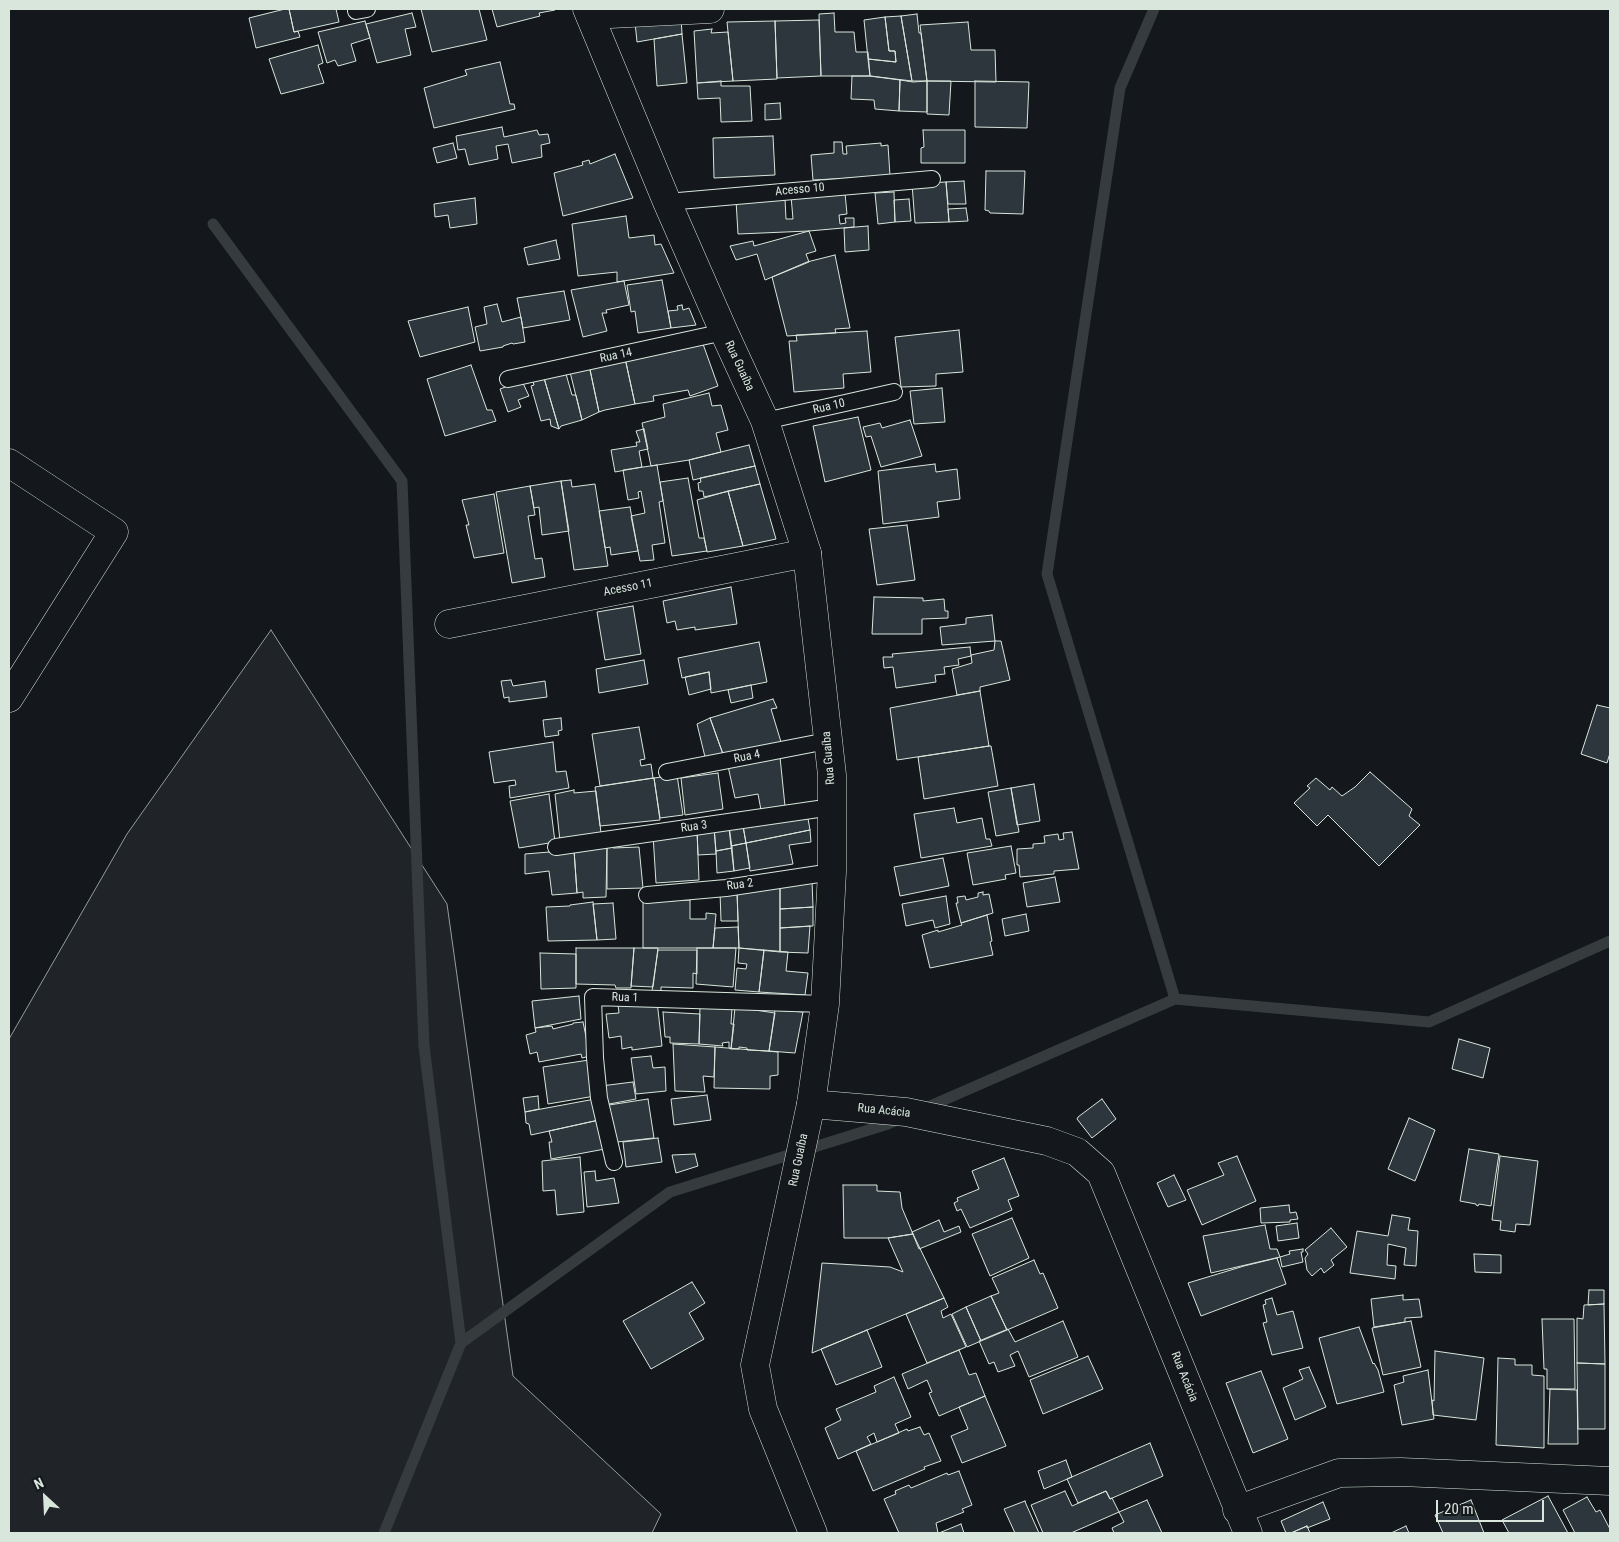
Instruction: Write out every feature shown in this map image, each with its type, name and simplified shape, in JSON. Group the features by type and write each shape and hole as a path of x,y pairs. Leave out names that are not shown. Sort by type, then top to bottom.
{"street":[{"path":"589,12 710,9"},
{"name":"Rua Guaíba","path":"589,12 667,202 765,421 807,552 832,775 832,872 825,1004 811,1104 755,1365 762,1409 813,1533"},
{"path":"9,463 114,532 9,698"},
{"name":"Acesso 11","path":"449,624 807,552"},
{"name":"Rua Acácia","path":"811,1104 906,1112 1047,1141 1077,1152 1101,1173 1242,1521 1339,1473 1402,1472 1610,1481"}],"lane":[{"name":"Acesso 10","path":"667,202 932,178"},
{"name":"Rua 14","path":"508,379 724,332"},
{"name":"Rua 10","path":"765,421 894,392"},
{"name":"Rua 4","path":"667,772 828,741"},
{"name":"Rua 3","path":"556,847 832,807"},
{"name":"Rua 2","path":"647,895 726,888 832,872"},
{"name":"Rua 1","path":"614,1162 599,1098 595,1058 593,997 825,1004"}],"shaded area":[{"path":"271,630 447,904 513,1376 661,1514 652,1533 9,1533 9,1039 127,834"}],"building":[{"path":"289,9 294,32 298,31 300,37 256,48 249,18"},
{"path":"289,9 336,9 339,22 294,32"},
{"path":"421,9 479,9 487,40 432,52"},
{"path":"492,9 555,10 539,13 540,16 497,27"},
{"path":"412,13 416,27 405,29 411,55 377,63 366,24"},
{"path":"834,13 835,32 854,32 856,52 868,52 870,76 821,76 819,14"},
{"path":"917,14 927,81 912,81 901,16"},
{"path":"901,16 912,81 870,76 868,59 896,62 895,51 889,51 885,17"},
{"path":"681,17 682,34 637,42 635,22"},
{"path":"885,17 889,51 895,51 896,62 868,59 864,20"},
{"path":"819,20 821,76 777,78 775,21"},
{"path":"365,21 370,38 351,44 356,61 338,66 335,60 327,63 318,32"},
{"path":"775,21 777,79 733,81 727,22"},
{"path":"968,22 971,50 995,50 996,82 927,81 920,25"},
{"path":"712,29 711,33 728,32 733,81 697,83 694,31"},
{"path":"682,34 687,83 657,86 654,39"},
{"path":"318,45 323,63 318,65 324,83 281,94 269,59"},
{"path":"500,62 510,104 514,104 515,109 434,128 424,88 467,75 465,70"},
{"path":"852,76 900,80 899,111 875,109 874,100 851,99"},
{"path":"900,80 913,82 927,81 927,112 899,111"},
{"path":"721,81 721,86 750,86 752,121 721,122 720,98 698,99 697,83"},
{"path":"927,81 951,81 949,115 927,114"},
{"path":"975,81 1029,82 1027,128 975,127"},
{"path":"780,103 781,119 765,120 765,104"},
{"path":"502,127 504,137 537,130 539,135 548,134 550,143 541,145 542,157 512,163 508,144 496,146 498,159 469,165 465,149 458,150 456,136"},
{"path":"923,130 965,130 965,163 921,163 921,148 924,147"},
{"path":"773,136 775,175 714,178 713,138"},
{"path":"834,142 842,142 843,154 847,154 846,146 881,143 881,146 888,145 890,176 813,180 811,155 834,153"},
{"path":"453,143 457,158 437,163 433,148"},
{"path":"615,154 633,198 563,216 554,173 583,165 582,162 589,160 590,164"},
{"path":"986,171 1025,171 1023,214 990,213 985,210"},
{"path":"964,181 966,204 948,204 946,182"},
{"path":"946,182 949,222 915,223 912,184"},
{"path":"894,192 895,222 878,224 875,193"},
{"path":"845,193 847,214 839,215 840,224 846,223 845,218 854,218 854,227 738,234 736,200 785,199 786,219 793,219 791,196"},
{"path":"475,198 477,224 450,228 448,215 435,217 434,204"},
{"path":"909,199 911,221 895,222 894,200"},
{"path":"966,208 968,221 949,222 948,209"},
{"path":"626,216 629,238 654,235 655,245 661,244 674,273 617,282 617,272 578,276 572,224"},
{"path":"868,226 869,250 845,252 844,228"},
{"path":"809,231 816,251 806,254 809,262 765,280 757,254 736,260 730,246 753,241 754,246"},
{"path":"556,240 560,259 528,265 524,248"},
{"path":"835,255 850,328 835,329 836,333 787,336 772,277 807,262"},
{"path":"662,280 671,328 638,333 635,311 631,312 627,285"},
{"path":"624,281 629,305 606,310 607,313 602,313 607,331 583,337 571,290"},
{"path":"564,291 570,320 523,328 517,298"},
{"path":"497,304 502,322 521,317 525,342 512,343 503,347 480,351 475,327 487,324 484,307"},
{"path":"682,305 683,310 689,308 696,325 671,328 668,311 678,310 677,306"},
{"path":"468,307 475,342 420,357 408,321"},
{"path":"959,330 963,372 936,374 936,386 901,387 895,337"},
{"path":"867,331 871,372 843,374 844,388 794,392 789,341 797,341 796,335"},
{"path":"703,344 718,386 690,396 688,390 653,396 654,401 635,404 625,358"},
{"path":"625,358 635,404 599,412 589,365"},
{"path":"471,365 487,410 492,410 496,421 445,436 427,379"},
{"path":"589,365 599,412 582,420 569,368"},
{"path":"566,374 572,395 576,395 582,420 561,426 559,429 544,378"},
{"path":"544,378 559,429 551,426 550,419 541,421 531,386 534,385 532,379"},
{"path":"522,381 529,396 518,400 521,407 508,412 500,389"},
{"path":"942,388 945,422 914,424 910,391"},
{"path":"709,393 712,406 721,405 728,430 716,433 721,452 689,460 651,466 642,423 665,417 663,404"},
{"path":"858,417 871,470 825,482 813,426"},
{"path":"910,420 922,456 881,467 871,436 866,437 863,427 880,423 882,428"},
{"path":"644,429 648,449 639,451 642,467 615,472 611,450 637,446 636,442 640,442 636,431"},
{"path":"749,445 755,466 693,480 689,460"},
{"path":"935,464 936,472 957,469 960,499 937,502 939,517 883,524 878,471"},
{"path":"657,465 663,501 659,502 665,543 652,545 654,560 640,561 631,516 645,513 641,491 638,492 639,498 628,500 623,470"},
{"path":"755,466 760,484 704,497 703,491 699,491 698,483 701,482 700,478"},
{"path":"688,478 699,538 704,538 707,551 672,556 660,482"},
{"path":"571,480 572,487 595,484 608,566 574,570 561,481"},
{"path":"561,481 569,531 542,535 539,507 534,508 530,486"},
{"path":"760,484 776,539 743,546 728,491"},
{"path":"530,486 535,515 528,516 535,559 542,558 545,577 512,583 496,492"},
{"path":"728,491 743,546 707,552 697,500"},
{"path":"494,494 504,553 474,558 466,525 469,525 462,500"},
{"path":"630,507 638,551 611,555 610,547 605,548 599,511"},
{"path":"907,525 915,580 877,585 869,529"},
{"path":"731,587 737,624 695,630 695,627 677,630 675,621 667,623 663,601"},
{"path":"874,597 923,598 923,601 944,599 948,618 922,619 922,634 872,634"},
{"path":"633,606 641,654 605,660 597,612"},
{"path":"992,615 995,641 942,645 940,627 966,624 966,618"},
{"path":"995,641 1001,641 1010,680 980,687 980,691 957,695 952,669 972,663 971,655 994,650"},
{"path":"759,642 767,682 711,693 709,672 682,678 678,658"},
{"path":"970,647 971,656 958,659 959,665 944,667 945,674 935,675 936,682 896,688 893,667 884,668 883,657 893,657 892,654"},
{"path":"644,660 648,684 599,693 596,669"},
{"path":"709,672 711,689 689,695 685,677"},
{"path":"511,680 513,686 545,681 547,697 509,702 509,697 504,698 501,681"},
{"path":"751,685 753,698 731,703 728,690"},
{"path":"980,691 989,746 897,760 890,708"},
{"path":"773,699 777,708 771,709 781,742 724,757 710,718"},
{"path":"1597,705 1610,708 1610,753 1607,763 1581,754"},
{"path":"561,718 562,730 558,731 559,735 545,737 543,720"},
{"path":"710,718 723,754 705,757 697,724"},
{"path":"639,727 645,759 640,760 641,766 651,764 653,778 600,786 592,734"},
{"path":"553,742 556,772 566,771 569,788 510,798 509,786 516,785 515,780 494,783 489,752"},
{"path":"991,746 998,786 924,799 918,757"},
{"path":"780,757 785,806 761,810 758,794 735,798 728,766"},
{"path":"1370,772 1412,809 1409,816 1420,825 1379,866 1328,815 1317,826 1294,803 1310,788 1307,786 1316,778 1330,790 1332,787 1342,796 1355,787"},
{"path":"718,773 723,809 685,815 681,778"},
{"path":"677,775 683,815 660,818 654,778"},
{"path":"654,778 660,820 600,826 595,787"},
{"path":"1034,784 1040,821 1017,825 1011,788"},
{"path":"1011,788 1019,832 996,836 988,792"},
{"path":"574,790 574,793 596,791 601,833 560,841 555,794"},
{"path":"549,794 555,842 519,848 510,801"},
{"path":"954,808 957,823 982,818 986,839 990,839 992,846 921,858 914,814"},
{"path":"807,813 810,830 746,843 743,826"},
{"path":"729,826 732,848 716,851 714,827"},
{"path":"743,826 746,843 731,846 729,828"},
{"path":"714,827 716,854 698,855 697,829"},
{"path":"810,830 811,842 789,845 793,864 750,871 746,843"},
{"path":"697,831 699,880 656,883 653,835"},
{"path":"1072,832 1079,869 1054,871 1054,874 1020,877 1019,865 1017,865 1017,849 1033,848 1033,844 1045,843 1044,836 1058,834 1059,840 1064,839 1063,833"},
{"path":"612,842 613,848 639,847 643,888 607,889 607,845"},
{"path":"746,843 750,868 734,871 731,846"},
{"path":"607,845 606,897 583,898 583,892 577,893 574,850"},
{"path":"1011,846 1016,873 1005,875 1006,879 973,885 967,853"},
{"path":"732,848 734,871 717,873 716,851"},
{"path":"574,850 577,893 552,895 549,871 525,874 525,854"},
{"path":"943,858 949,886 900,896 894,867"},
{"path":"1055,877 1060,902 1027,907 1023,883"},
{"path":"812,881 813,907 780,909 780,883"},
{"path":"780,888 780,952 739,948 737,891"},
{"path":"737,891 738,921 721,921 720,892"},
{"path":"983,892 983,895 989,894 993,913 961,923 956,903 958,903 957,897 965,896 966,900 978,897 978,893"},
{"path":"946,896 950,924 935,928 933,920 906,926 902,904"},
{"path":"690,900 690,919 706,919 706,913 716,914 713,948 643,948 643,902"},
{"path":"593,902 597,940 548,941 546,907 570,906"},
{"path":"613,903 616,939 597,940 593,904"},
{"path":"813,907 813,926 780,928 780,909"},
{"path":"1026,914 1029,931 1005,936 1002,919"},
{"path":"987,915 993,955 930,968 922,935 962,925 961,923"},
{"path":"810,926 808,953 780,952 780,928"},
{"path":"738,927 739,948 713,948 715,928"},
{"path":"576,948 634,948 631,988 616,988 615,985 576,984"},
{"path":"634,948 658,948 653,987 631,986"},
{"path":"697,948 736,948 733,987 696,984"},
{"path":"739,948 764,950 759,992 735,990 737,968 746,969 747,964 738,963"},
{"path":"658,950 697,950 697,974 693,973 693,988 661,987 661,991 652,991"},
{"path":"764,950 788,952 786,971 808,973 805,995 759,992"},
{"path":"540,953 576,954 576,988 541,989"},
{"path":"579,996 581,1019 535,1028 532,1001"},
{"path":"657,1001 662,1046 632,1050 632,1047 622,1049 621,1036 609,1038 606,1014 619,1013 618,1005"},
{"path":"700,1005 732,1008 731,1024 734,1024 731,1049 729,1048 729,1042 722,1043 723,1046 699,1044"},
{"path":"735,1007 775,1013 769,1051 747,1050 747,1048 739,1047 739,1049 731,1049"},
{"path":"775,1010 803,1012 795,1053 769,1051"},
{"path":"663,1012 700,1014 699,1044 670,1043 670,1037 665,1037"},
{"path":"583,1022 590,1056 582,1058 581,1054 539,1062 537,1052 530,1054 526,1035 536,1032 535,1028 552,1026 553,1029"},
{"path":"1459,1039 1490,1048 1483,1078 1452,1069"},
{"path":"673,1044 715,1047 714,1077 703,1076 705,1092 675,1091"},
{"path":"715,1047 778,1052 778,1075 770,1076 770,1089 714,1088"},
{"path":"651,1056 653,1068 665,1067 666,1091 636,1094 631,1058"},
{"path":"589,1060 595,1096 548,1104 543,1067"},
{"path":"633,1082 636,1099 604,1105 601,1086"},
{"path":"707,1095 711,1120 674,1125 671,1099"},
{"path":"538,1096 539,1109 525,1112 523,1098"},
{"path":"595,1099 599,1120 531,1135 529,1124 526,1123 525,1112"},
{"path":"648,1099 654,1138 617,1142 609,1105"},
{"path":"1102,1099 1116,1119 1092,1138 1077,1119"},
{"path":"1409,1118 1435,1130 1415,1181 1388,1169"},
{"path":"599,1120 605,1149 551,1159 549,1142 552,1142 549,1131"},
{"path":"658,1138 662,1162 626,1167 623,1142"},
{"path":"1469,1149 1499,1154 1491,1206 1479,1204 1478,1206 1460,1201"},
{"path":"695,1154 698,1166 676,1173 672,1155"},
{"path":"1237,1156 1256,1201 1202,1225 1187,1190 1224,1175 1218,1163"},
{"path":"1500,1156 1538,1161 1530,1225 1516,1224 1515,1232 1500,1230 1501,1221 1492,1220"},
{"path":"580,1157 584,1212 557,1215 555,1190 543,1191 542,1161"},
{"path":"1004,1158 1019,1196 1008,1200 1012,1210 970,1228 961,1209 957,1211 954,1203 958,1201 957,1198 979,1189 972,1171"},
{"path":"595,1171 596,1181 614,1178 619,1203 587,1207 584,1172"},
{"path":"1174,1175 1186,1200 1168,1207 1157,1183"},
{"path":"843,1185 877,1185 877,1191 900,1192 902,1208 913,1234 888,1238 844,1238"},
{"path":"1289,1205 1290,1213 1296,1212 1298,1219 1290,1220 1290,1222 1261,1223 1260,1208"},
{"path":"1392,1215 1410,1218 1408,1230 1418,1231 1416,1266 1404,1265 1406,1248 1388,1244 1387,1265 1396,1266 1395,1279 1350,1273 1357,1231 1388,1236"},
{"path":"1012,1218 1029,1258 990,1276 972,1234"},
{"path":"939,1220 944,1232 959,1226 961,1232 919,1249 912,1232"},
{"path":"1297,1223 1299,1238 1278,1241 1276,1226"},
{"path":"1265,1225 1270,1249 1277,1249 1280,1257 1211,1273 1203,1236"},
{"path":"1331,1228 1347,1247 1331,1260 1334,1265 1324,1273 1321,1268 1312,1276 1307,1270 1305,1258 1308,1254 1305,1250"},
{"path":"913,1234 944,1298 812,1353 822,1263 890,1267 903,1272 888,1238"},
{"path":"1303,1249 1303,1252 1301,1252 1303,1262 1282,1267 1280,1257 1290,1254 1289,1251"},
{"path":"1474,1254 1501,1255 1501,1273 1475,1272"},
{"path":"1277,1258 1286,1284 1201,1316 1188,1283"},
{"path":"1034,1260 1040,1274 1043,1273 1058,1308 1007,1330 991,1296 999,1293 992,1278"},
{"path":"692,1282 705,1303 689,1313 704,1339 651,1369 623,1321"},
{"path":"1589,1290 1604,1290 1604,1304 1588,1305"},
{"path":"1403,1295 1403,1300 1419,1299 1422,1317 1405,1318 1405,1322 1374,1327 1371,1299"},
{"path":"991,1296 1007,1330 981,1341 966,1307"},
{"path":"944,1298 948,1307 941,1311 943,1318 951,1314 966,1347 927,1363 906,1314"},
{"path":"1272,1298 1277,1315 1293,1311 1303,1348 1272,1355 1263,1323 1267,1322 1263,1305 1266,1304 1265,1300"},
{"path":"1604,1304 1605,1364 1577,1363 1577,1318 1583,1319 1584,1305"},
{"path":"966,1307 981,1341 967,1347 952,1314"},
{"path":"1542,1319 1574,1319 1575,1389 1547,1389 1547,1369 1544,1369"},
{"path":"1063,1321 1078,1357 1029,1377 1018,1351 1010,1355 1015,1366 998,1372 994,1362 989,1364 979,1341 1008,1329 1015,1342"},
{"path":"1411,1321 1421,1367 1383,1375 1372,1328"},
{"path":"1359,1327 1373,1364 1378,1370 1384,1392 1337,1404 1319,1338"},
{"path":"867,1330 882,1367 836,1385 821,1349"},
{"path":"959,1350 969,1375 976,1373 985,1396 939,1416 929,1393 932,1392 927,1380 908,1389 902,1374"},
{"path":"1435,1351 1484,1358 1476,1420 1433,1415"},
{"path":"1088,1356 1103,1389 1043,1414 1030,1380"},
{"path":"1498,1358 1515,1359 1515,1365 1532,1365 1532,1375 1544,1376 1544,1448 1496,1445"},
{"path":"1577,1363 1605,1364 1605,1429 1578,1429"},
{"path":"1309,1367 1326,1407 1295,1420 1283,1388 1303,1379 1299,1370"},
{"path":"1428,1370 1434,1419 1402,1425 1394,1385 1404,1382 1403,1376"},
{"path":"1261,1371 1288,1439 1253,1453 1226,1383"},
{"path":"894,1377 911,1417 895,1424 899,1433 877,1442 874,1433 867,1437 871,1444 838,1459 825,1428 841,1420 836,1409 876,1392 874,1386"},
{"path":"1550,1389 1577,1390 1578,1444 1548,1444"},
{"path":"985,1396 1006,1446 962,1463 951,1436 968,1429 959,1407"},
{"path":"920,1427 924,1435 929,1433 941,1461 873,1491 856,1451 907,1429 908,1431"},
{"path":"1150,1443 1163,1476 1110,1499 1106,1491 1078,1503 1067,1479"},
{"path":"1066,1460 1072,1477 1044,1489 1038,1471"},
{"path":"959,1471 972,1505 962,1509 964,1512 936,1523 938,1533 899,1533 884,1499 896,1494 895,1491 909,1485 911,1488 947,1473 948,1475"},
{"path":"1065,1491 1072,1506 1106,1491 1119,1512 1071,1533 1043,1533 1031,1505"},
{"path":"1548,1496 1568,1533 1509,1533 1502,1520"},
{"path":"1587,1497 1596,1512 1600,1510 1610,1529 1610,1533 1575,1533 1563,1510"},
{"path":"1147,1500 1162,1533 1114,1533 1112,1528 1124,1522 1119,1512"},
{"path":"1471,1500 1484,1533 1443,1533 1435,1515"},
{"path":"1025,1501 1039,1533 1015,1533 1004,1509"},
{"path":"1323,1502 1330,1519 1307,1528 1307,1526 1291,1533 1286,1533 1281,1521"},
{"path":"961,1524 964,1533 939,1533"},
{"path":"1307,1526 1310,1533 1291,1533"},
{"path":"1406,1526 1409,1533 1391,1533"}],"waterway":[{"path":"1154,9 1120,88 1047,574 1175,999"},
{"path":"213,224 402,481 424,1046 461,1343"},
{"path":"921,1110 1175,999 1429,1022 1610,941"},
{"path":"384,1533 461,1343 670,1192 902,1118"}]}
